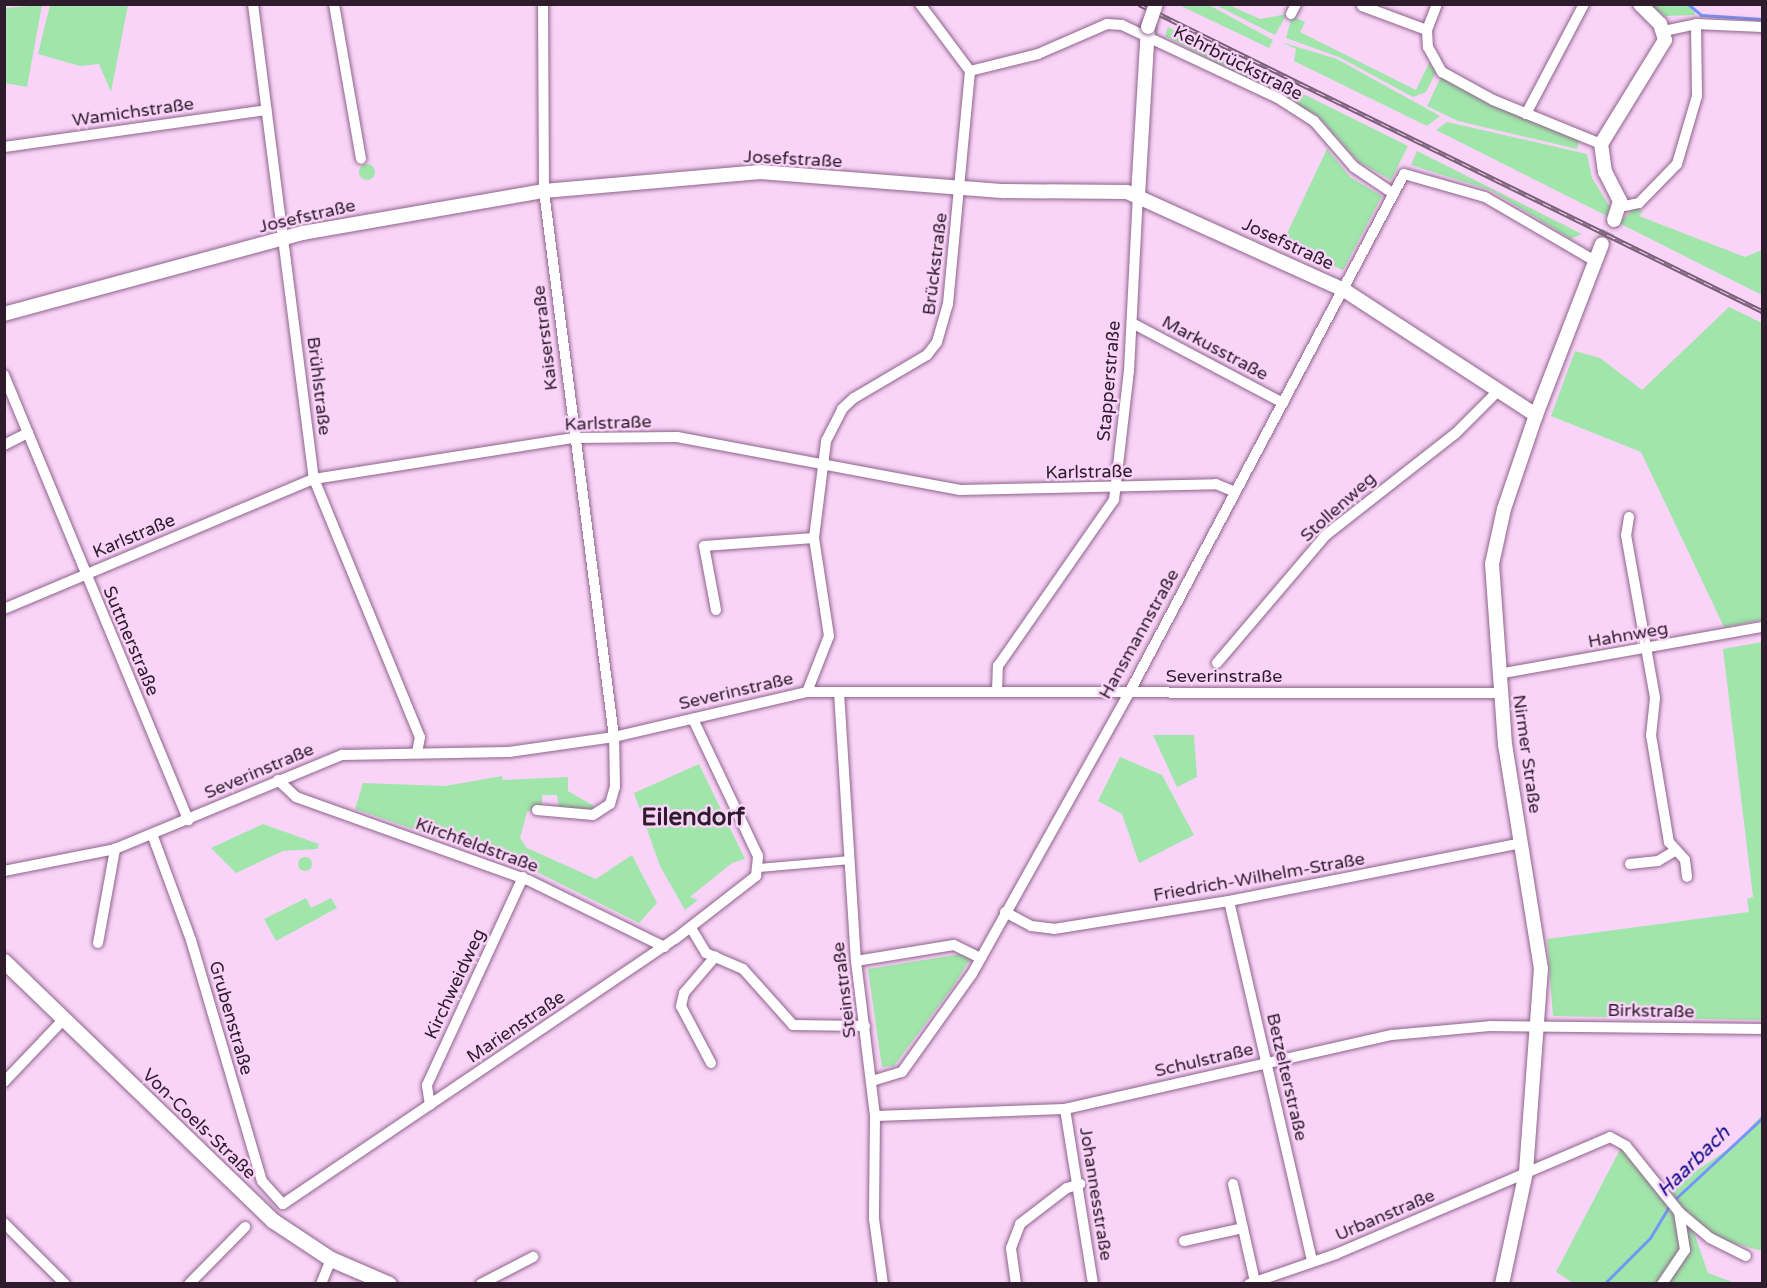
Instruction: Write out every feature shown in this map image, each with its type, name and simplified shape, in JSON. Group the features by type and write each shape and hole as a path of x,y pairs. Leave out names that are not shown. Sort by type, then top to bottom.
{"main road":[{"name":"Von-Coels-Straße","path":"4,961 244,1196 332,1259 389,1284"}],"street":[{"name":"Brühlstraße","path":"253,4 281,239 314,479 420,737 417,753"},
{"path":"334,4 361,159"},
{"name":"Kaiserstraße","path":"537,810 593,815 610,804 614,737 544,191 543,4"},
{"path":"920,4 970,71 1038,54 1107,24 1146,31"},
{"name":"Stapperstraße","path":"997,692 998,666 1114,500 1117,488 1132,323 1146,31 1156,4"},
{"path":"1437,4 1427,30 1428,47 1442,72 1526,114 1600,144"},
{"path":"1526,114 1584,4"},
{"path":"1640,4 1664,31"},
{"path":"1360,5 1427,30"},
{"path":"1664,31 1695,24 1762,27"},
{"path":"1619,207 1639,203 1677,164 1698,96 1695,24"},
{"name":"Kehrbrückstraße","path":"1146,31 1278,98 1314,121 1354,167 1394,194"},
{"path":"1614,220 1619,207 1600,144 1660,51 1664,31"},
{"name":"Brückstraße","path":"807,692 829,636 814,538 820,466 842,409 913,366 937,342 948,304 961,188 970,71"},
{"name":"Wamichstraße","path":"4,147 266,110"},
{"name":"Josefstraße","path":"4,314 281,239 544,191 760,172 961,188 1138,195 1344,290 1497,392 1536,415"},
{"name":"Hansmannstraße","path":"872,1081 902,1072 981,958 1129,693 1404,174 1485,198 1595,261"},
{"name":"Nirmer Straße","path":"1502,1284 1526,1172 1539,1029 1540,946 1521,843 1500,693 1492,564 1504,509 1536,415 1602,244"},
{"name":"Markusstraße","path":"1132,323 1283,403"},
{"name":"Suttnerstraße","path":"4,375 188,820"},
{"name":"Stollenweg","path":"1217,663 1326,535 1455,434 1497,392"},
{"path":"4,445 28,434"},
{"name":"Karlstraße","path":"4,609 314,479 574,438 677,437 820,466 960,490 1216,484 1235,492"},
{"path":"1629,517 1626,535 1655,698 1651,735 1669,842 1685,860 1687,877"},
{"path":"716,610 704,546 814,538"},
{"name":"Hahnweg","path":"1498,674 1762,627"},
{"name":"Severinstraße","path":"4,871 115,849 342,755 509,752 614,737 807,692 1500,693"},
{"name":"Steinstraße","path":"839,692 856,961 875,1116 874,1219 883,1284"},
{"path":"693,719 760,868 850,860"},
{"name":"Kirchfeldstraße","path":"278,780 296,797 523,877 664,947"},
{"name":"Grubenstraße","path":"152,834 191,940 262,1181 283,1204"},
{"name":"Friedrich-Wilhelm-Straße","path":"1005,912 1031,926 1054,929 1229,902 1521,843"},
{"path":"98,943 115,849"},
{"path":"1630,864 1658,861 1676,850"},
{"name":"Marienstraße","path":"283,1204 691,928 760,868"},
{"name":"Kirchweidweg","path":"430,1105 427,1085 523,877"},
{"name":"Betzelterstraße","path":"1229,902 1312,1261"},
{"path":"691,928 701,948 742,969 799,1027 865,1026"},
{"path":"856,961 954,945 981,958"},
{"path":"711,1063 685,1023 681,1006 684,993 715,957"},
{"path":"4,1082 63,1020"},
{"name":"Schulstraße","path":"875,1116 1065,1110 1392,1035 1490,1026 1539,1029"},
{"name":"Birkstraße","path":"1539,1029 1762,1029"},
{"name":"Johannesstraße","path":"1065,1110 1080,1184 1093,1284"},
{"name":"Urbanstraße","path":"1233,1184 1244,1228 1252,1283 1312,1261 1610,1137 1626,1146 1674,1206"},
{"path":"1016,1284 1011,1248 1020,1224 1067,1188 1080,1184"},
{"path":"1674,1206 1710,1239 1746,1256"},
{"path":"1662,1284 1685,1250 1674,1206"},
{"path":"4,1223 65,1284"},
{"path":"189,1284 245,1227"},
{"path":"1184,1241 1244,1228"},
{"path":"481,1284 533,1257"},
{"path":"321,1284 332,1259"}],"green space":[{"path":"42,5 27,87 5,83 5,8"},
{"path":"50,5 128,5 111,92 99,64 80,66 38,54"},
{"path":"1179,5 1209,5 1273,40 1269,48"},
{"path":"1216,5 1229,5 1260,19 1287,14 1275,35"},
{"path":"1648,5 1693,5 1695,15 1666,16"},
{"path":"1292,16 1305,22 1300,32 1416,90 1429,63 1436,72 1426,92 1413,97 1339,57 1286,38"},
{"path":"1168,27 1408,146 1391,180 1359,162 1317,115 1165,36"},
{"path":"1281,42 1337,59 1440,116 1427,126 1294,61 1296,49"},
{"path":"1441,77 1579,141 1577,149 1458,121 1427,106"},
{"path":"1447,122 1587,154 1592,178 1610,207 1607,216 1436,130"},
{"path":"1327,149 1350,177 1382,196 1343,270 1282,244"},
{"path":"1417,151 1582,234 1571,239 1490,190 1411,165"},
{"path":"367,164 373,166 375,172 373,178 367,180 361,178 359,172 361,166"},
{"path":"1635,207 1643,211 1639,216 1745,257 1762,250 1762,295 1619,223"},
{"path":"1729,307 1762,323 1762,620 1724,627 1641,452 1551,416 1575,351 1600,358 1642,390"},
{"path":"1762,642 1762,1020 1553,1016 1547,939 1749,912 1747,899 1753,897 1723,649"},
{"path":"1153,735 1194,735 1197,777 1177,787"},
{"path":"1120,757 1162,775 1194,835 1139,863 1122,814 1098,801"},
{"path":"699,764 745,859 732,863 690,897 698,900 685,910 660,866 634,793"},
{"path":"502,776 503,780 568,777 568,791 594,806 591,810 559,808 557,795 542,795 542,805 527,812 520,838 527,848 596,879 632,855 657,903 639,923 533,870 355,809 363,783 445,786"},
{"path":"263,824 319,844 317,849 283,851 236,873 211,848"},
{"path":"302,857 308,857 312,864 308,871 302,871 298,867 298,861"},
{"path":"306,898 311,908 331,898 337,908 276,941 264,919"},
{"path":"961,954 970,959 954,985 894,1066 882,1067 868,969"},
{"path":"1762,1115 1762,1251 1710,1236 1685,1214 1669,1189 1733,1146"},
{"path":"1622,1146 1692,1227 1708,1273 1738,1284 1573,1283 1556,1272"}],"waterway":[{"name":"Haarbach","path":"1688,4 1701,15 1762,19"},
{"name":"Haarbach","path":"1673,1201 1762,1118"},
{"name":"Haarbach","path":"1604,1284 1650,1238 1669,1206"}],"tunnel":[{"path":"1602,244 1614,220"}],"railway":[{"path":"1139,4 1762,311"}],"district":[{"name":"Eilendorf","path":"693,818"}]}
